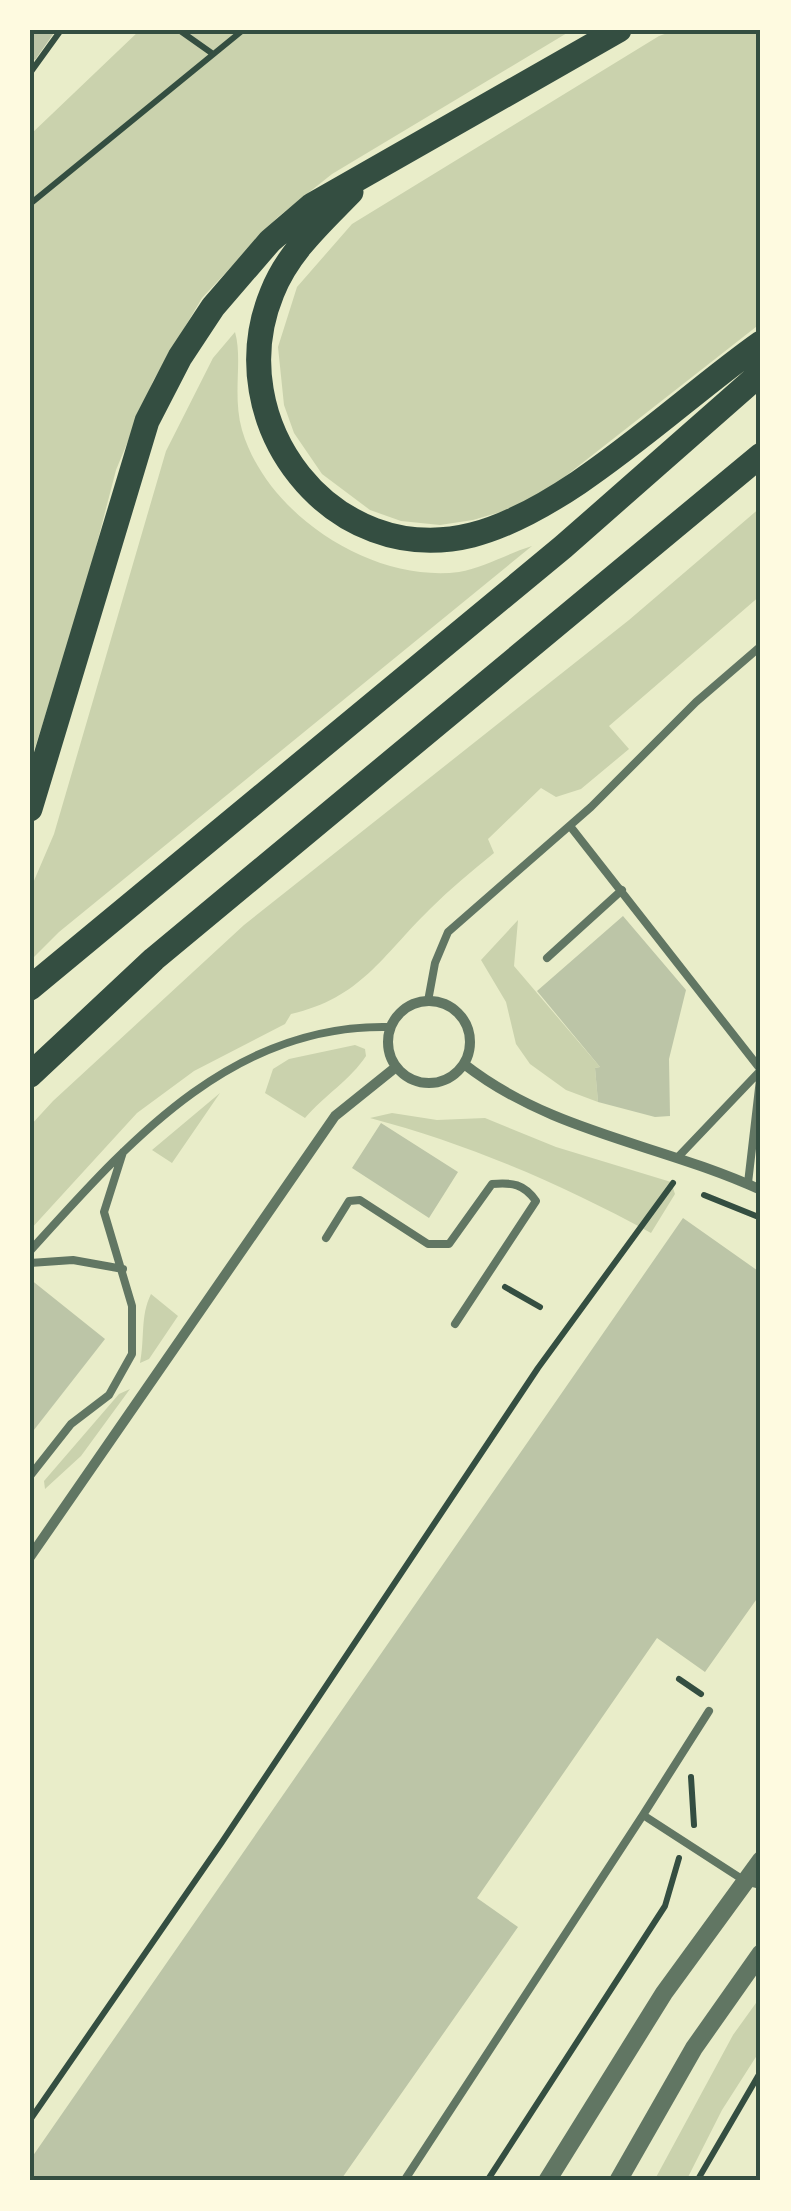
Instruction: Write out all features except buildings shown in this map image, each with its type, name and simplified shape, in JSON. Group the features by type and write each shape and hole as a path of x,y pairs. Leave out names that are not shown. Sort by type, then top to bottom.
{"highway":[{"path":"30,810 147,421 180,356 213,307 270,241 312,205 619,30"},
{"path":"368,174 298,247 272,293 258,373 276,446 322,500 355,521 388,534 423,538 470,536 519,518 562,494 761,342"},
{"path":"30,988 563,547 761,373"},
{"path":"30,1075 154,959 761,455"}],"street":[{"path":"428,1000 452,1008 468,1028 470,1040 464,1064 443,1081 417,1082 396,1067 389,1054 390,1026 406,1008 428,1000"},
{"path":"464,1064 532,1109 585,1130 679,1156 761,1190"},
{"path":"30,1557 335,1116 396,1067"},
{"path":"547,2181 664,1993 753,1883 761,1860"},
{"path":"618,2181 694,2048 761,1953"}],"lane":[{"path":"428,1000 435,963 448,932 570,826 696,702 761,646"},
{"path":"570,826 761,1070 679,1156"},
{"path":"547,958 622,890"},
{"path":"30,1251 124,1148 166,1110 260,1052 308,1034 390,1026"},
{"path":"748,1184 761,1071"},
{"path":"30,1476 72,1424 108,1394 126,1371 134,1337 123,1270 104,1212 124,1148"},
{"path":"326,1238 349,1200 360,1200 428,1244 449,1244 492,1184 512,1182 528,1190 536,1202 455,1324"},
{"path":"30,1263 74,1260 123,1270"},
{"path":"404,2181 709,1711"},
{"path":"643,1815 753,1883"}],"path":[{"path":"30,73 61,30"},
{"path":"179,30 213,54"},
{"path":"30,204 243,30"},
{"path":"30,2120 233,1826 538,1368 671,1182 761,1218"},
{"path":"473,1296 490,1307 507,1284 540,1306"},
{"path":"679,1678 706,1698"},
{"path":"486,2181 666,1906 674,1864 694,1832 689,1743"},
{"path":"698,2181 761,2071"}],"green space":[{"path":"140,30 572,30 332,174 278,217 202,298 153,381 116,470 81,605 30,763 30,135"},
{"path":"676,30 761,30 761,323 558,482 514,508 440,525 401,521 370,510 322,474 294,433 284,405 278,347 297,287 352,224 659,36"},
{"path":"235,332 239,417 255,461 274,490 327,537 392,566 426,573 468,570 532,546 59,932 30,961 30,890 54,834 166,451 213,358"},
{"path":"761,507 761,595 609,726 629,749 581,789 556,797 541,788 488,839 494,853 438,902 369,973 336,997 291,1014 285,1024 194,1071 137,1113 30,1230 30,1126 53,1101 244,925 629,620"},
{"path":"518,920 514,966 600,1067 595,1068 598,1102 566,1090 530,1064 516,1044 506,1002 481,960"},
{"path":"355,1045 365,1049 366,1056 305,1118 265,1093 273,1069 289,1059"},
{"path":"220,1093 172,1163 152,1150"},
{"path":"392,1113 437,1120 485,1118 556,1147 671,1182 675,1194 651,1233 514,1167 370,1118"},
{"path":"151,1294 178,1316 149,1359 140,1363 144,1319"},
{"path":"130,1389 81,1456 45,1489 44,1481 119,1394"},
{"path":"761,1996 761,2049 722,2110 686,2181 654,2181 733,2035"}]}
